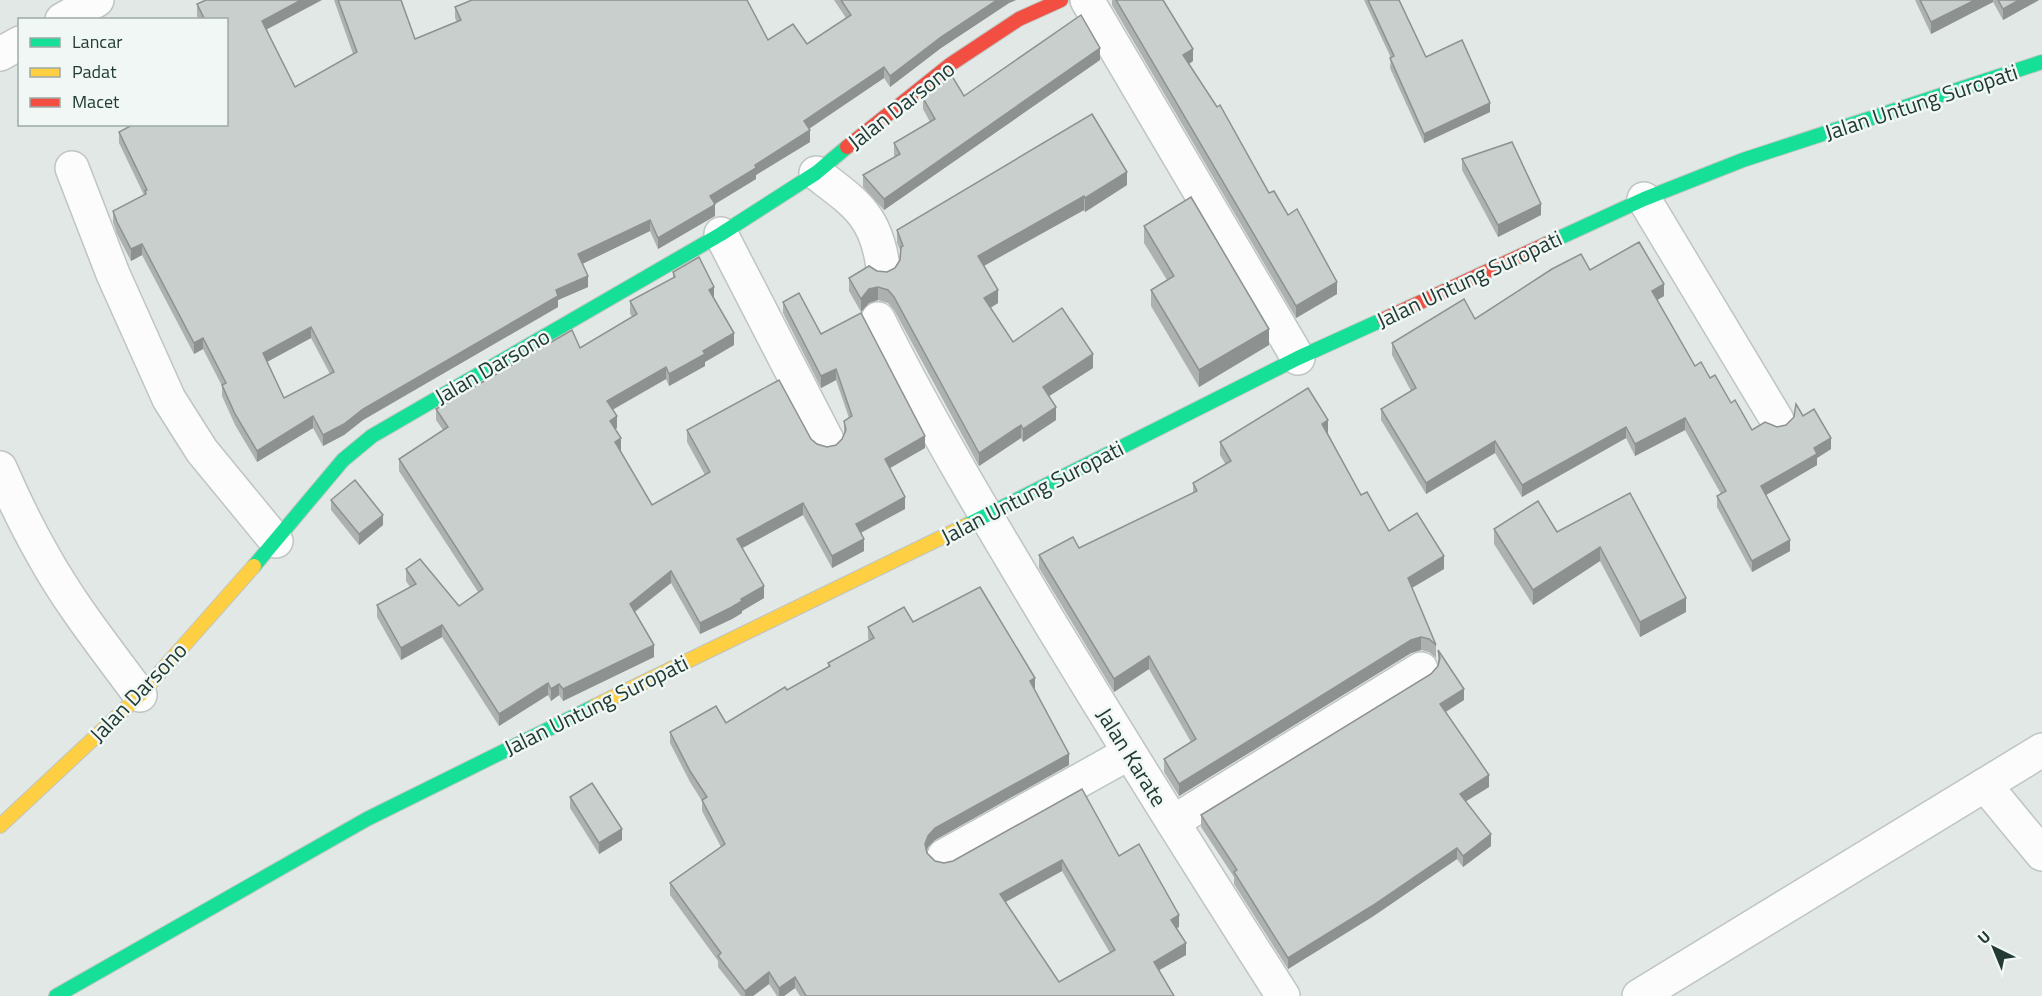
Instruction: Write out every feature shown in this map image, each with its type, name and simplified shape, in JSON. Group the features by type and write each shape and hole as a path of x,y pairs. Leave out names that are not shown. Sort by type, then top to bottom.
{"main road":[{"name":"Jalan Darsono","path":"0,826 140,695 276,541 343,460 372,436 721,234 816,173 881,118 951,64 1019,19 1061,0"},
{"name":"Jalan Untung Suropati","path":"56,996 357,825 454,774 986,516 1298,358 1644,199 1743,160 2042,62"}],"street":[{"path":"66,18 97,0"},
{"path":"1087,0 1298,358"},
{"path":"0,54 18,44"},
{"path":"72,168 113,274 169,399 202,451 276,541"},
{"path":"816,173 862,210 878,239 883,267"},
{"path":"1644,199 1777,420"},
{"path":"721,234 827,440"},
{"name":"Jalan Karate","path":"878,319 908,379 986,516 1277,994"},
{"path":"0,468 18,509 44,556 74,604 140,695"},
{"path":"1173,822 1421,669"},
{"path":"1639,996 2042,750"},
{"path":"944,856 1129,753"},
{"path":"1985,784 2042,854"}],"building":[{"path":"206,0 301,0 262,21 295,87 357,52 338,0 401,0 415,39 461,20 455,7 472,0 747,0 768,40 793,24 807,44 851,15 841,0 997,0 941,37 890,76 884,67 804,121 810,130 755,165 756,168 710,196 715,204 711,207 658,238 650,220 578,254 588,276 556,290 558,296 363,409 344,424 323,435 313,416 257,451 235,414 222,385 226,383 203,338 194,343 142,244 131,249 113,211 146,194 147,190 119,132 130,126 228,126 228,18 204,18 197,4","holes":["311,327 334,372 284,398 263,353"]},
{"path":"1116,0 1163,0 1193,49 1183,55 1217,107 1220,105 1269,193 1274,191 1288,215 1297,209 1337,282 1296,306"},
{"path":"1368,0 1399,0 1426,57 1462,40 1490,103 1424,134 1390,58 1394,56"},
{"path":"1920,0 1975,0 1931,22"},
{"path":"1998,0 2019,0 2003,9"},
{"path":"1081,15 1100,48 884,199 863,175 900,154 894,143 935,119 923,98 952,76 964,96"},
{"path":"1092,114 1127,172 1085,198 1084,196 978,256 998,290 984,298 1013,342 1062,308 1093,354 1043,387 1056,407 1023,429 1021,425 979,453 894,297 888,290 878,287 869,289 861,299 849,278 869,266 877,271 887,272 895,268 900,260 903,246 897,230"},
{"path":"1512,142 1541,204 1498,225 1462,159"},
{"path":"1191,197 1269,329 1199,370 1151,290 1174,276 1144,226"},
{"path":"1639,242 1664,284 1652,291 1695,366 1701,362 1710,378 1715,375 1731,403 1735,400 1752,430 1765,422 1777,427 1786,425 1794,417 1796,404 1803,416 1814,409 1831,438 1814,448 1817,454 1761,486 1790,540 1752,561 1717,496 1726,491 1685,418 1635,444 1626,427 1522,485 1495,441 1426,483 1381,409 1416,388 1392,343 1464,299 1475,319 1552,269 1581,254 1590,270"},
{"path":"699,257 714,287 709,290 734,333 703,351 705,354 669,374 666,367 607,401 617,416 610,421 621,438 615,442 652,505 710,472 687,430 779,380 811,439 827,447 836,445 842,439 846,430 844,421 852,416 836,369 821,376 783,302 799,293 821,334 861,313 925,436 885,459 905,497 856,524 864,539 832,556 803,503 737,539 764,586 732,607 700,623 671,571 630,604 654,645 563,689 559,684 551,689 548,683 499,714 442,625 401,648 377,605 416,584 406,569 420,559 459,606 483,589 399,459 448,427 436,409 572,330 580,348 637,314 630,301 675,277 673,272"},
{"path":"1308,388 1328,420 1322,424 1361,495 1367,492 1389,531 1417,513 1444,556 1408,578 1436,645 1429,639 1421,637 1411,640 1179,784 1164,759 1196,739 1149,656 1114,679 1039,555 1073,537 1079,548 1197,491 1193,483 1231,461 1220,442"},
{"path":"355,480 383,515 359,534 331,500"},
{"path":"1630,493 1686,598 1640,622 1600,547 1533,590 1494,529 1538,501 1557,532"},
{"path":"980,587 1035,678 1030,681 1069,754 935,828 925,844 927,853 935,861 944,863 953,861 1082,789 1119,856 1139,844 1179,915 1171,920 1186,943 1154,962 1174,996 806,996 795,977 779,988 769,972 745,991 718,956 721,953 670,883 725,844 702,800 707,797 690,771 670,732 716,706 726,723 785,687 787,690 830,666 828,663 874,638 868,627 904,607 913,622","holes":["1062,860 1115,950 1059,982 1000,894"]},
{"path":"1438,650 1464,689 1440,704 1489,775 1460,794 1491,834 1463,856 1457,848 1372,906 1288,958 1234,872 1237,870 1201,815 1431,674 1438,666 1440,658"},
{"path":"592,783 622,829 599,843 570,797"}],"traffic: fast":[{"path":"1546,244 1644,199 1743,160 2042,62"},
{"path":"254,566 343,460 372,436 721,234 816,173 847,147"},
{"path":"967,525 1298,358 1384,319"},
{"path":"56,996 367,819 595,706"}],"traffic: slow":[{"path":"595,706 967,525"},
{"path":"0,826 140,695 254,566"}],"traffic: jam":[{"path":"847,147 951,64 1019,19 1061,0"},
{"path":"1384,319 1546,244"}]}
